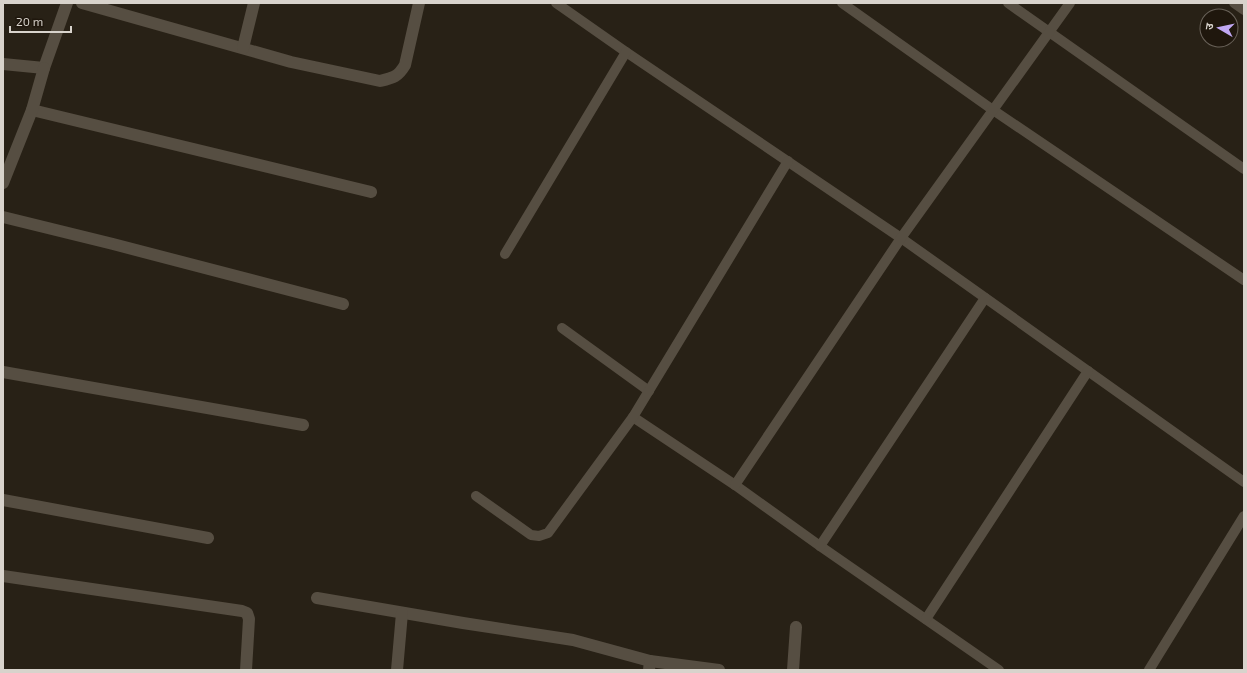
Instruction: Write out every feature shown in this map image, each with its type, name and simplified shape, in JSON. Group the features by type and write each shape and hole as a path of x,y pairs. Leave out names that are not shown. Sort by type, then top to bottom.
{"street":[{"path":"3,183 6,169 32,110 44,68 67,3"},
{"path":"82,3 291,62 380,81 394,77 401,72 405,65 419,3"},
{"path":"242,48 254,3"},
{"path":"3,64 44,68"},
{"path":"32,110 371,192"},
{"path":"3,217 343,304"},
{"path":"3,372 303,425"},
{"path":"3,500 208,538"},
{"path":"3,576 242,611 247,613 249,619 246,670"},
{"path":"317,598 573,640 649,666 719,670"},
{"path":"397,670 402,613"},
{"path":"793,670 796,627"}],"lane":[{"path":"556,3 901,238 1244,482"},
{"path":"842,3 993,110 1244,280"},
{"path":"1008,3 1244,168"},
{"path":"735,485 901,238 1070,3"},
{"path":"1234,3 1244,10"},
{"path":"505,254 626,52"},
{"path":"476,496 531,535 539,536 548,532 633,417 788,161"},
{"path":"820,546 985,298"},
{"path":"562,328 649,391"},
{"path":"926,619 1088,371"},
{"path":"633,417 735,485 999,670"},
{"path":"1149,670 1244,516"}]}
